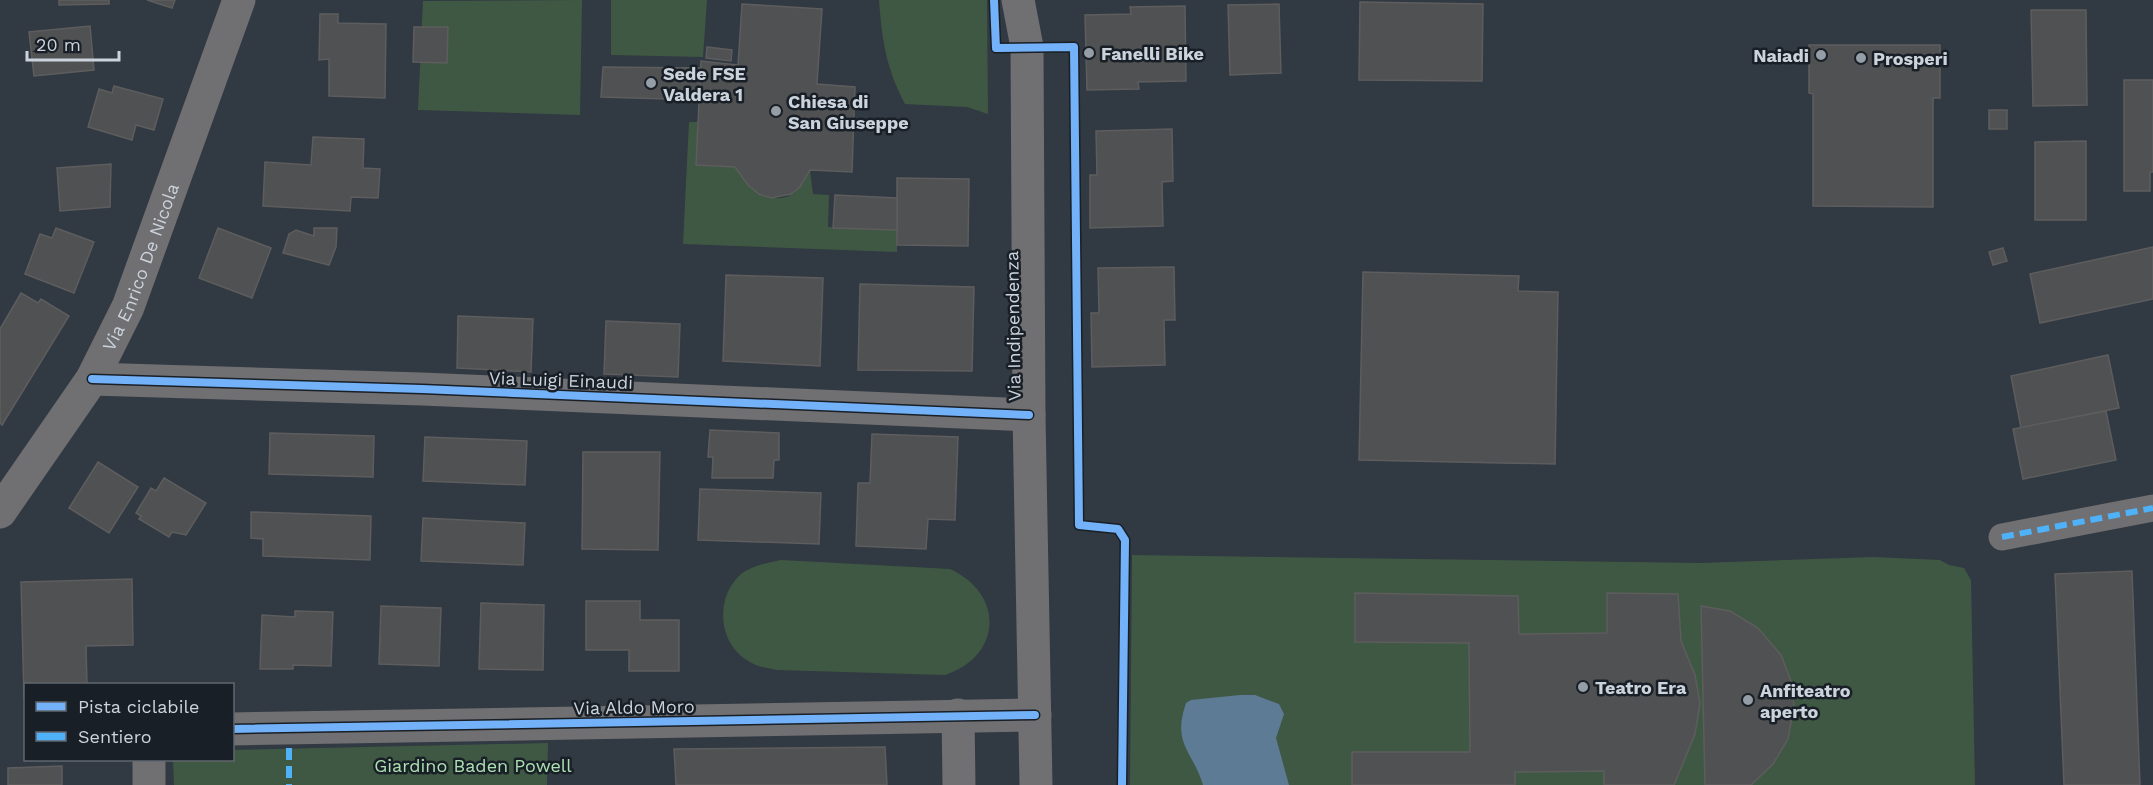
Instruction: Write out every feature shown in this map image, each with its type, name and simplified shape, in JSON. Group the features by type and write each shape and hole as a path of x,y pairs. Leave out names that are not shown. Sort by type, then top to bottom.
{"street":[{"name":"Via Enrico De Nicola","path":"0,512 92,379 128,307 239,0"},
{"name":"Via Indipendenza","path":"1018,0 1027,44 1029,415 1036,785"},
{"name":"Via Indipendenza","path":"1027,44 1041,0"},
{"name":"Via Luigi Einaudi","path":"92,379 422,389 1029,415"},
{"path":"2002,537 2153,508"},
{"path":"958,715 959,785"},
{"name":"Via Aldo Moro","path":"234,729 1035,715"},
{"path":"149,761 149,785"}],"green space":[{"path":"582,0 580,115 418,110 423,1"},
{"path":"611,0 707,0 703,57 611,55"},
{"path":"879,0 987,0 988,114 967,107 905,104 893,78 886,54"},
{"path":"689,122 698,122 696,165 735,167 753,187 773,198 783,198 793,193 802,184 810,170 813,194 829,195 828,227 897,230 897,252 683,244"},
{"path":"1132,555 1701,563 1873,557 1940,560 1949,565 1964,568 1971,580 1975,785 1130,785"},
{"path":"781,560 950,569 968,580 980,593 988,609 990,624 986,640 978,654 964,666 945,675 777,670 756,665 739,654 726,633 723,621 727,595 732,584 741,574 755,566"},
{"name":"Giardino Baden Powell","path":"548,743 547,785 174,785 173,761 234,761 234,750"}],"water":[{"path":"1255,695 1279,704 1284,714 1276,738 1289,785 1203,785 1182,738 1182,717 1186,703 1191,700"}],"building":[{"path":"59,0 109,0 109,4 59,5"},
{"path":"147,0 175,0 172,8"},
{"path":"1360,2 1483,4 1482,81 1359,80"},
{"name":"Chiesa di San Giuseppe","path":"742,4 822,9 817,84 855,87 852,172 810,170 800,187 791,194 771,198 759,194 748,185 735,167 696,165 701,61 738,65"},
{"path":"1279,4 1281,73 1230,75 1228,5"},
{"path":"1185,6 1186,81 1138,82 1139,89 1087,90 1085,15 1131,14 1130,7"},
{"path":"2031,10 2086,10 2087,105 2033,106"},
{"path":"320,14 338,14 338,23 386,24 385,98 329,96 329,59 319,60"},
{"path":"90,26 94,70 34,76 29,32"},
{"path":"414,27 448,27 447,63 413,62"},
{"path":"1809,45 1940,45 1940,98 1933,98 1933,207 1813,206 1813,94 1809,93"},
{"path":"707,47 732,50 731,61 706,58"},
{"name":"Sede FSE Valdera 1","path":"603,67 701,68 699,100 601,97"},
{"path":"2124,80 2153,80 2153,172 2150,172 2150,191 2124,191"},
{"path":"114,86 163,99 154,130 136,125 132,140 88,127 99,89 112,93"},
{"path":"1989,110 2007,110 2007,129 1989,129"},
{"path":"1172,129 1173,181 1162,182 1163,226 1090,228 1090,175 1097,175 1096,131"},
{"path":"313,137 364,139 363,168 380,169 378,198 351,197 350,211 263,206 265,162 311,165"},
{"path":"2086,141 2086,220 2035,220 2035,142"},
{"path":"111,164 110,207 60,211 57,168"},
{"path":"897,178 969,179 968,246 897,245"},
{"path":"835,195 897,198 897,230 833,228"},
{"path":"56,228 94,242 74,293 25,274 40,234 52,238"},
{"path":"218,228 271,248 252,298 199,278"},
{"path":"314,228 337,228 336,247 329,265 283,253 289,234 296,230 314,236"},
{"path":"2153,247 2153,299 2040,323 2030,274"},
{"path":"2003,248 2007,261 1993,265 1989,252"},
{"path":"1174,267 1175,320 1164,320 1165,365 1092,367 1091,313 1099,313 1098,268"},
{"path":"1363,272 1519,276 1518,291 1558,292 1555,464 1359,460"},
{"path":"726,275 823,278 820,366 723,361"},
{"path":"860,284 974,287 972,371 858,370"},
{"path":"21,293 38,303 41,299 69,316 2,425 0,423 0,329"},
{"path":"458,316 533,319 531,372 457,368"},
{"path":"606,321 680,324 678,377 604,374"},
{"path":"2108,355 2119,408 2021,428 2011,376"},
{"path":"2106,411 2116,460 2023,479 2013,429"},
{"path":"710,430 779,433 779,460 774,460 773,478 712,478 713,457 708,457"},
{"path":"270,433 374,436 373,477 269,474"},
{"path":"872,434 958,437 955,520 928,519 926,549 856,546 858,483 870,483"},
{"path":"425,437 527,441 525,485 423,481"},
{"path":"583,452 660,452 658,550 582,549"},
{"path":"98,462 138,487 109,533 69,508"},
{"path":"164,478 206,503 186,535 172,532 169,537 139,519 141,516 136,513 151,488 156,491"},
{"path":"700,489 821,493 819,544 698,540"},
{"path":"251,512 371,516 370,560 263,556 263,539 251,538"},
{"path":"423,518 525,523 523,565 421,561"},
{"path":"2132,571 2140,785 2064,785 2055,574"},
{"path":"132,579 133,645 86,646 87,683 24,683 24,699 21,582"},
{"name":"Teatro Era","path":"1355,593 1518,596 1519,634 1607,633 1607,593 1678,594 1681,641 1695,675 1700,703 1695,734 1674,785 1604,785 1604,771 1515,772 1515,785 1352,785 1352,752 1470,752 1469,643 1355,642"},
{"path":"586,601 640,601 640,620 679,620 679,671 629,671 629,650 586,650"},
{"path":"481,603 544,605 543,670 479,669"},
{"path":"381,606 441,608 439,666 379,664"},
{"name":"Anfiteatro aperto","path":"1701,606 1730,611 1758,628 1781,655 1791,681 1794,706 1788,739 1773,764 1751,785 1705,785"},
{"path":"295,611 333,612 331,666 293,665 293,669 260,669 262,615 295,617"},
{"path":"885,747 887,785 676,785 674,749"},
{"path":"62,766 62,785 8,785 8,768"}],"marked path":[{"path":"2002,537 2153,508"},
{"path":"289,748 289,785"}],"cycle path":[{"path":"994,0 996,48 1074,47 1079,525 1118,529 1125,540 1122,785"},
{"path":"92,379 422,389 1029,415"},
{"path":"234,729 1035,715"}],"place":[{"name":"Fanelli Bike","path":"1089,53"},
{"name":"Naiadi","path":"1821,55"},
{"name":"Prosperi","path":"1861,58"},
{"name":"Sede FSE Valdera 1","path":"651,83"},
{"name":"Chiesa di San Giuseppe","path":"776,111"},
{"name":"Teatro Era","path":"1583,687"},
{"name":"Anfiteatro aperto","path":"1748,700"}]}
